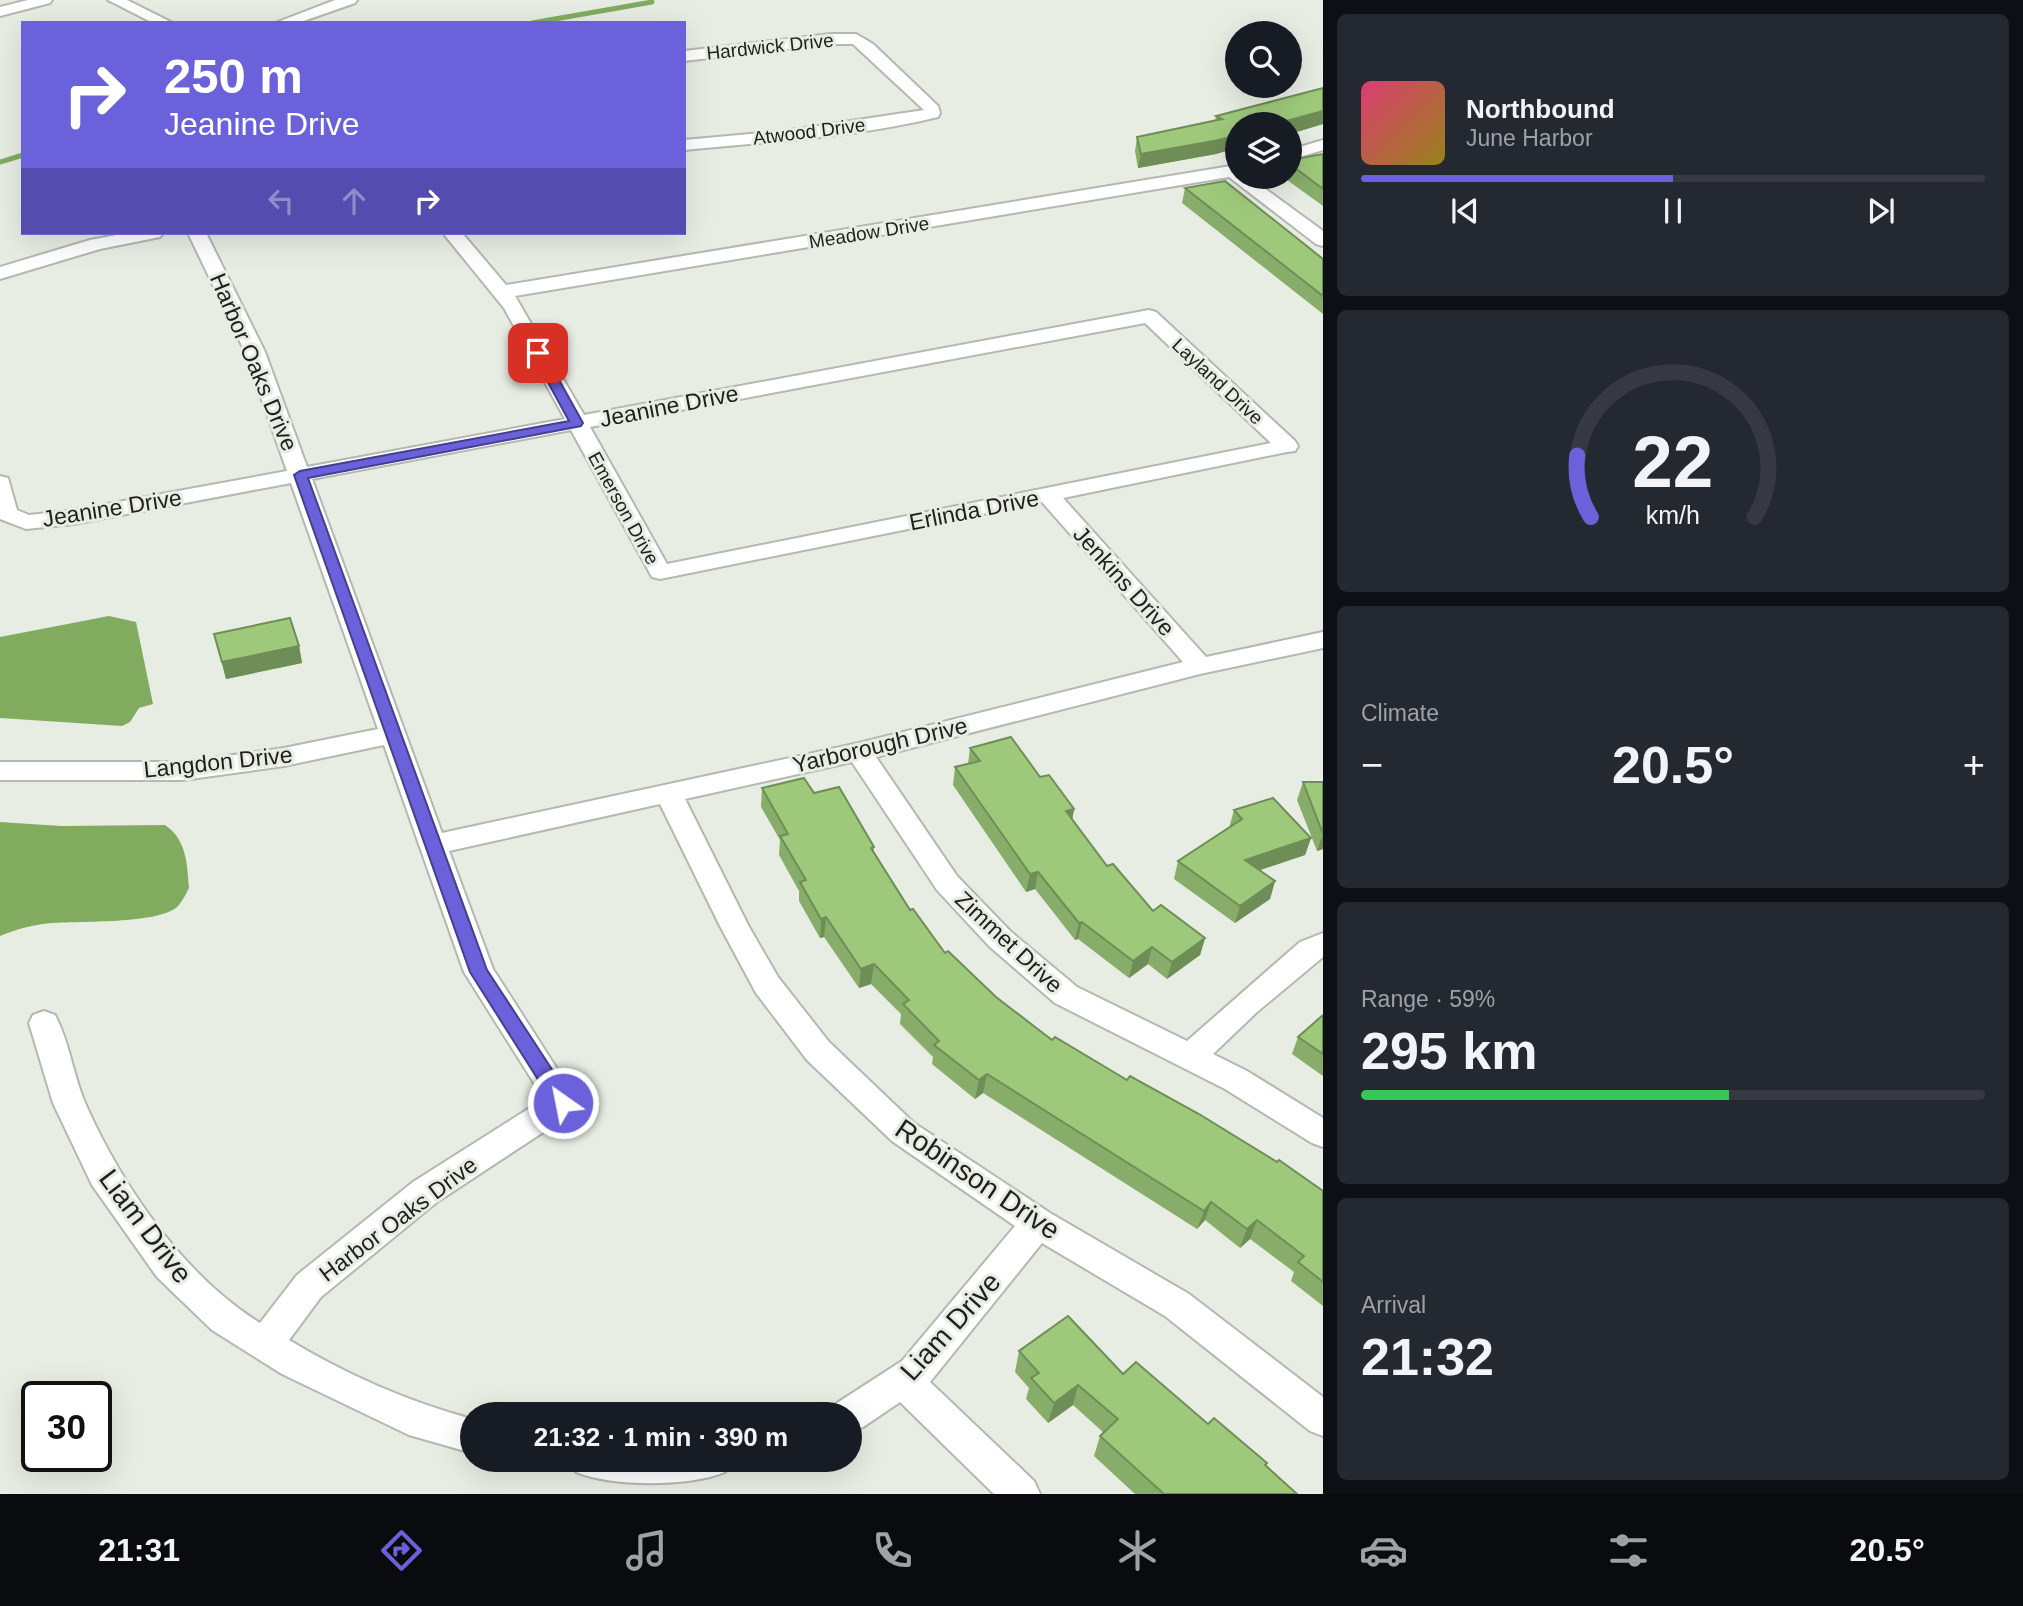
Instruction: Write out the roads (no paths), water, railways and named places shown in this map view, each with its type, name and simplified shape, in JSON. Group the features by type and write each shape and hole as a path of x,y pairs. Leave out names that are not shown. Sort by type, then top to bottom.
{"street":[{"path":"0,1 5,0"},
{"path":"0,12 45,0"},
{"path":"114,0 161,21"},
{"path":"288,21 351,0"},
{"name":"Hardwick Drive","path":"686,56 831,39 856,39"},
{"name":"Atwood Drive","path":"686,145 798,134 932,113 930,105 863,42 856,39"},
{"path":"1302,151 1323,145"},
{"name":"Meadow Drive","path":"501,292 1225,176"},
{"path":"1256,189 1323,240"},
{"path":"0,273 97,244 144,235"},
{"name":"Harbor Oaks Drive","path":"198,235 255,352 435,844 479,972 563,1103 425,1192 309,1286 265,1344"},
{"name":"Emerson Drive","path":"454,235 513,306 660,572"},
{"name":"Jeanine Drive","path":"1,487 7,514 26,522 74,517 1149,316"},
{"name":"Layland Drive","path":"1149,316 1287,446"},
{"name":"Erlinda Drive","path":"660,572 1287,446"},
{"name":"Jenkins Drive","path":"1048,495 1200,666"},
{"name":"Yarborough Drive","path":"435,844 859,752 1200,666 1323,640"},
{"name":"Langdon Drive","path":"0,771 183,771 284,757 393,735"},
{"name":"Zimmet Drive","path":"859,752 947,884 1000,939 1066,995 1236,1080 1323,1134"},
{"name":"Robinson Drive","path":"668,793 734,926 767,985 818,1051 903,1132 1038,1223 1177,1305 1323,1419"},
{"path":"1190,1057 1278,976 1310,950 1323,944"},
{"name":"Liam Drive","path":"44,1023 69,1103 104,1175 169,1266 224,1319 295,1363 422,1423 460,1433"},
{"name":"Liam Drive","path":"862,1407 903,1381 925,1362 1038,1223"},
{"path":"903,1381 1021,1494"}],"waterway":[{"path":"543,21 652,2"},
{"path":"0,162 21,156"}]}
